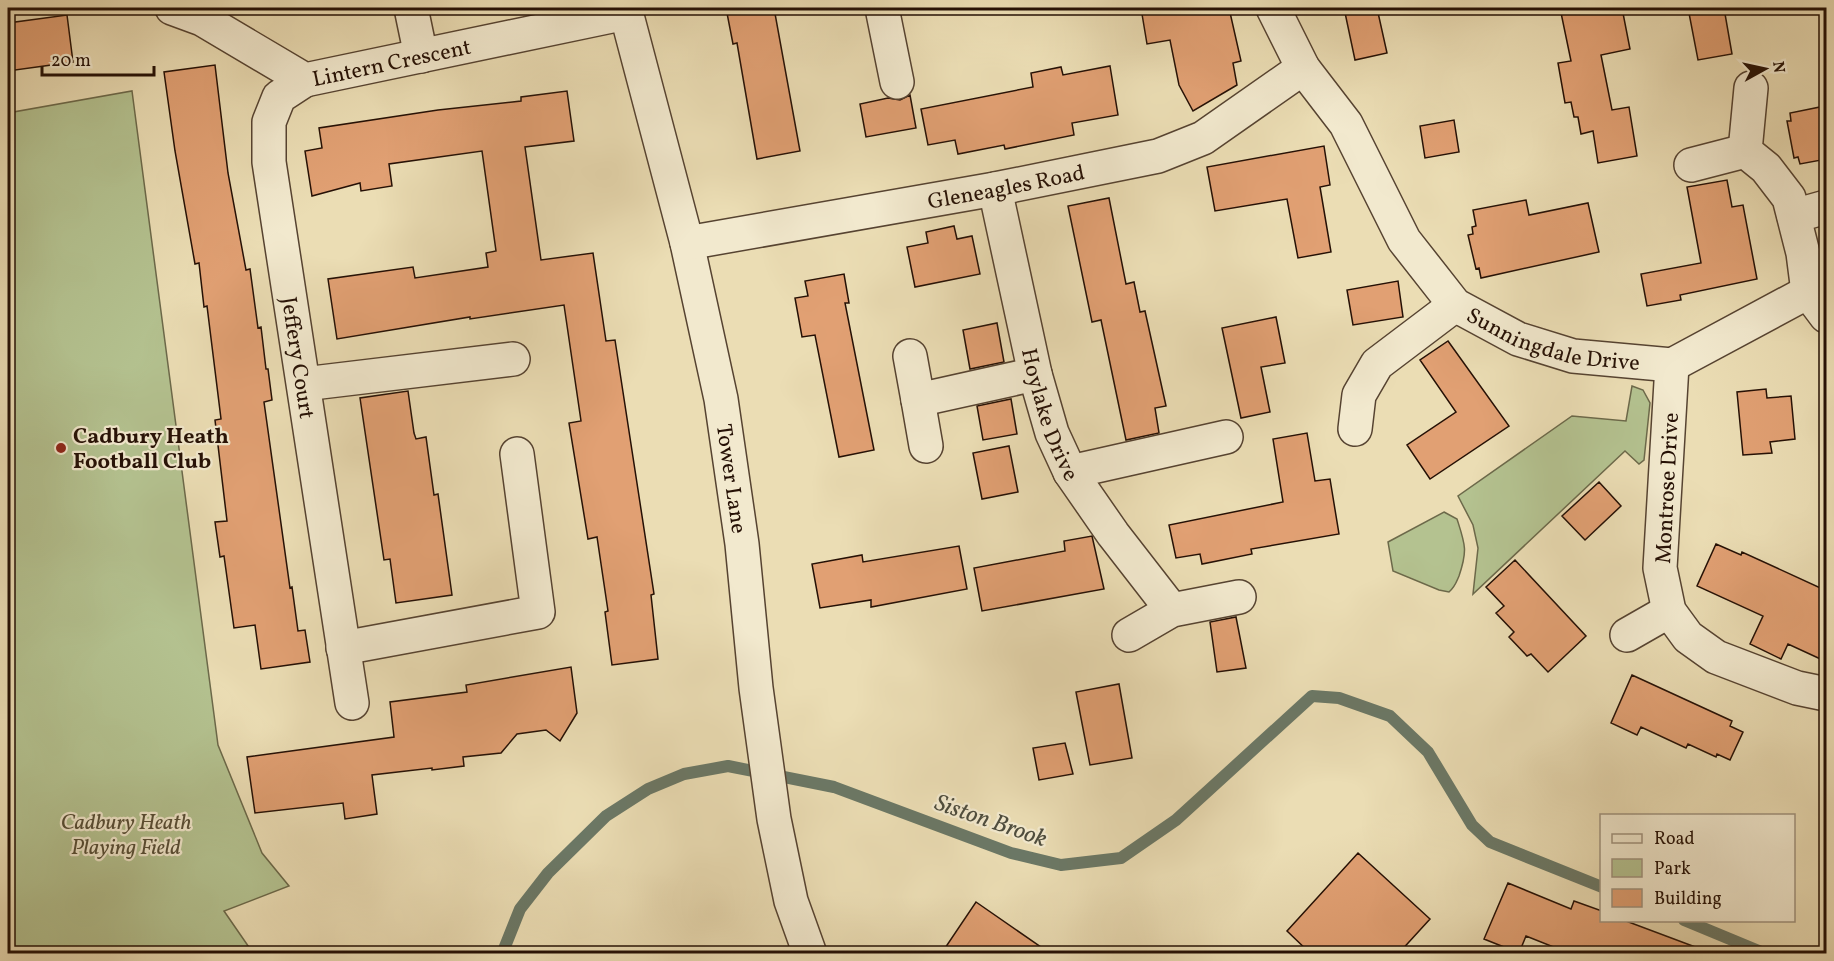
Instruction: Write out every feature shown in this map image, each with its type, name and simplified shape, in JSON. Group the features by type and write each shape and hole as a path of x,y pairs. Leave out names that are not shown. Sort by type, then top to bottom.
{"street":[{"name":"Lintern Crescent","path":"172,8 202,19 305,80 625,10"},
{"path":"411,8 421,56"},
{"path":"882,8 897,82"},
{"name":"Sunningdale Drive","path":"1273,8 1303,68 1346,124 1404,240 1455,305 1518,339 1574,356 1672,365 1817,304"},
{"name":"Tower Lane","path":"625,10 687,243 721,399 742,544 756,688 774,819 791,901 810,954"},
{"name":"Gleneagles Road","path":"687,243 994,189 1158,156 1203,138 1303,68"},
{"name":"Jeffery Court","path":"305,80 279,97 269,122 269,162 352,703"},
{"path":"1745,151 1750,88"},
{"path":"1691,165 1745,151"},
{"path":"1745,151 1766,168 1789,198 1817,304"},
{"name":"Hoylake Drive","path":"994,189 1035,374 1052,434 1071,472 1113,534 1172,610"},
{"path":"1794,216 1827,207"},
{"path":"1355,429 1359,395 1377,364 1455,305"},
{"path":"910,356 926,446"},
{"path":"304,384 513,359"},
{"name":"Montrose Drive","path":"1672,365 1660,568 1670,610 1688,636 1716,657 1797,688 1827,694"},
{"path":"918,400 1035,374"},
{"path":"1071,472 1226,437"},
{"path":"343,648 538,612 517,454"},
{"path":"1129,635 1172,610 1239,597"},
{"path":"1627,635 1670,610"}],"green space":[{"name":"Cadbury Heath Playing Field","path":"132,91 218,745 262,853 289,886 224,911 253,953 8,953 8,113"},
{"path":"1632,386 1643,390 1650,403 1644,460 1639,464 1625,451 1473,594 1478,548 1473,525 1458,496 1572,416 1626,421"},
{"path":"1444,512 1457,519 1464,547 1464,560 1459,576 1449,592 1393,571 1388,542"}],"building":[{"path":"726,8 774,8 800,151 757,159 737,43 733,44"},
{"path":"1141,8 1229,8 1241,61 1233,63 1237,85 1193,111 1179,85 1170,40 1147,44"},
{"path":"1344,8 1377,8 1387,53 1355,60"},
{"path":"1560,8 1622,8 1630,49 1601,55 1612,110 1629,107 1637,156 1598,163 1593,131 1581,134 1578,117 1574,117 1571,102 1565,103 1558,63 1571,61"},
{"path":"1688,8 1724,8 1732,54 1698,60"},
{"path":"67,15 73,62 8,71 8,23"},
{"path":"215,65 228,173 246,270 250,269 258,328 261,327 266,369 268,369 272,400 264,402 290,588 292,587 298,631 305,630 310,662 261,669 255,625 234,628 224,556 220,557 215,522 227,521 215,420 221,419 207,306 204,307 199,263 195,264 164,72"},
{"path":"1110,66 1118,115 1072,123 1074,135 1005,149 1004,145 958,154 955,140 928,145 921,109 1033,87 1031,73 1061,67 1063,75"},
{"path":"567,91 574,141 525,147 541,260 593,253 606,341 615,340 654,594 651,595 658,659 612,665 605,612 608,611 597,537 588,539 569,423 581,421 564,305 470,319 470,317 337,339 328,279 413,267 415,278 488,267 486,253 496,251 482,151 389,164 392,186 361,191 360,183 312,196 305,151 322,148 319,128 438,110 521,101 521,97"},
{"path":"910,95 916,128 866,137 860,104 888,98 900,100"},
{"path":"1820,107 1820,110 1827,109 1827,159 1800,164 1798,157 1794,158 1787,121 1791,121 1790,113"},
{"path":"1454,120 1459,152 1425,158 1420,126"},
{"path":"1324,146 1330,185 1320,187 1331,252 1298,258 1287,199 1215,211 1207,167"},
{"path":"1727,180 1732,207 1743,205 1757,279 1680,295 1681,300 1647,306 1641,274 1701,263 1687,187"},
{"path":"1109,198 1126,284 1134,282 1140,312 1145,311 1166,406 1155,408 1159,433 1126,440 1101,320 1092,322 1068,206"},
{"path":"1526,200 1529,215 1588,203 1599,252 1481,278 1479,268 1476,269 1468,235 1473,234 1472,227 1476,226 1473,210"},
{"path":"954,226 957,239 972,236 980,274 915,287 907,247 928,243 926,232"},
{"path":"844,274 849,303 845,303 874,450 839,457 815,335 802,337 795,298 808,296 805,281"},
{"path":"1398,281 1403,317 1353,325 1347,290"},
{"path":"1276,317 1285,363 1261,367 1270,412 1241,418 1222,328"},
{"path":"997,323 1004,362 970,369 963,330"},
{"path":"1448,341 1509,426 1430,479 1407,445 1456,412 1420,360"},
{"path":"1766,389 1767,398 1791,396 1795,439 1770,442 1772,453 1743,455 1737,392"},
{"path":"408,391 416,439 426,437 434,495 438,494 452,595 396,603 390,559 384,560 360,398"},
{"path":"1011,399 1017,434 983,440 977,406"},
{"path":"1307,433 1315,481 1330,479 1339,534 1251,549 1252,554 1202,564 1200,554 1176,558 1169,525 1283,502 1273,439"},
{"path":"1009,446 1018,492 982,499 973,453"},
{"path":"1599,482 1621,506 1585,540 1562,516"},
{"path":"1092,536 1104,589 982,611 974,568 1065,551 1064,541"},
{"path":"1716,544 1741,555 1742,552 1827,591 1827,662 1788,644 1781,659 1750,644 1763,616 1697,586"},
{"path":"959,546 967,589 871,607 871,600 820,608 812,564 862,555 863,562"},
{"path":"1515,560 1586,636 1548,672 1531,654 1527,656 1509,637 1514,632 1496,613 1504,606 1486,587"},
{"path":"1236,617 1246,668 1217,672 1210,622"},
{"path":"571,667 577,713 560,741 546,730 517,734 501,753 463,757 464,766 372,775 377,814 345,819 343,803 255,813 247,757 394,737 390,702 467,692 466,685"},
{"path":"1632,675 1732,721 1730,726 1743,732 1730,760 1717,754 1716,757 1688,744 1686,748 1641,727 1637,735 1611,723"},
{"path":"1119,684 1132,758 1090,765 1076,692"},
{"path":"1065,743 1073,774 1039,780 1033,748"},
{"path":"1358,853 1430,919 1398,954 1311,954 1287,931"},
{"path":"1508,883 1571,909 1574,901 1600,910 1600,922 1629,922 1706,951 1705,954 1571,954 1526,936 1519,953 1484,939"},
{"path":"976,902 1051,954 941,954"}],"waterway":[{"name":"Siston Brook","path":"502,954 520,909 548,873 606,816 648,789 684,774 728,766 834,787 1011,853 1061,865 1121,858 1176,820 1312,696 1339,698 1390,716 1428,752 1472,825 1490,842 1600,886"},
{"name":"Siston Brook","path":"1689,922 1766,954"}],"place":[{"name":"Cadbury Heath Football Club","path":"61,448"}]}
